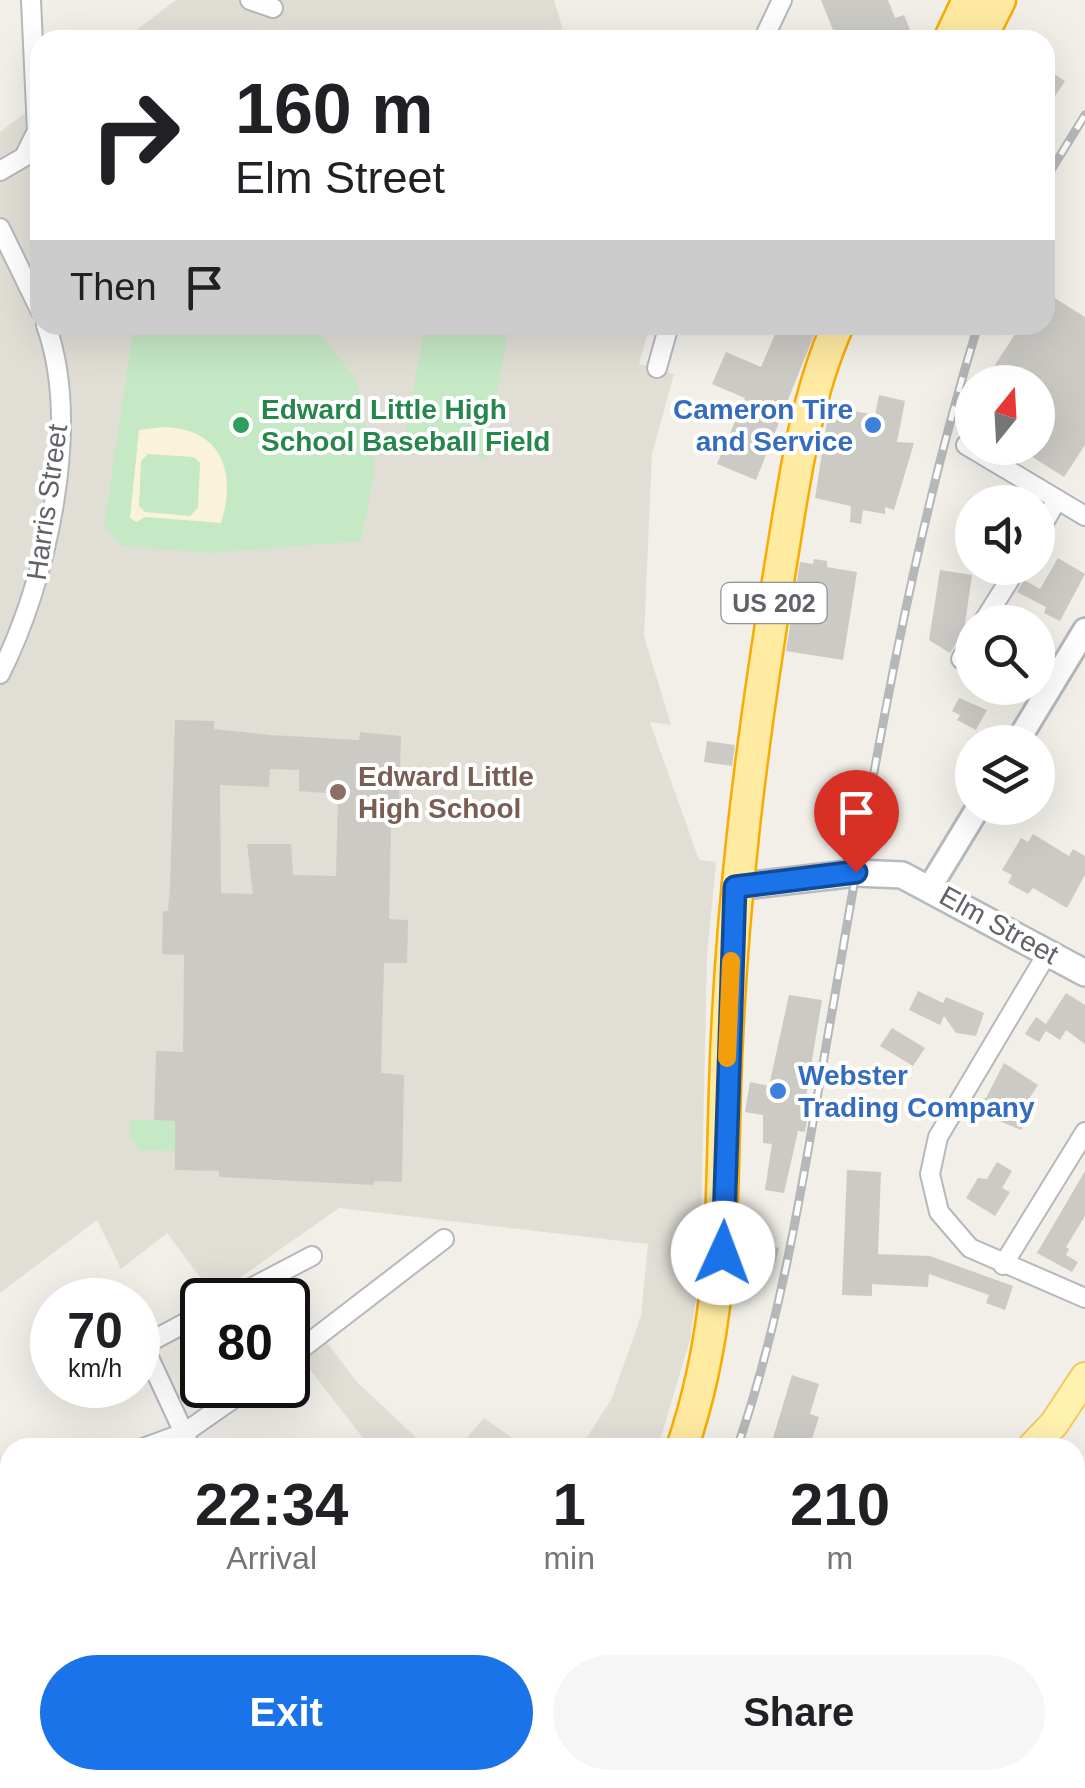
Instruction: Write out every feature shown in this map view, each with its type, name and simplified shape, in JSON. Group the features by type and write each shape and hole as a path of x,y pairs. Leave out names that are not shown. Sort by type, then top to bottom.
{"highway":[{"path":"954,30 968,0"},
{"path":"985,30 1000,0"},
{"name":"US 202","path":"685,1438 708,1361 719,1290 735,887 761,682 801,444 835,335"}],"main road":[{"name":"Elm Street","path":"735,887 868,872 902,875 1048,952 1081,962"},
{"path":"1041,1438 1085,1377"}],"street":[{"path":"31,0 32,30"},
{"path":"250,0 273,8"},
{"path":"767,30 782,0"},
{"path":"0,171 24,157 30,145"},
{"path":"0,228 30,290"},
{"name":"Harris Street","path":"0,674 35,590 59,448 59,386 48,335"},
{"path":"658,368 666,335"},
{"path":"1000,465 1085,516"},
{"path":"1055,505 1058,500"},
{"path":"1027,725 1085,630"},
{"path":"930,887 968,825"},
{"path":"1048,952 938,1137 930,1174 933,1195 946,1225 970,1248 1085,1298"},
{"path":"1003,1264 1085,1132"},
{"path":"310,1342 444,1238"},
{"path":"270,1278 312,1256"},
{"path":"160,1381 186,1438"},
{"path":"189,1438 225,1408"}],"shaded area":[{"path":"176,0 554,0 563,30 136,30"},
{"name":"Edward Little High School","path":"30,110 30,335 647,335 639,364 674,374 652,454 644,636 671,725 650,722 699,860 716,862 707,956 700,1270 690,1340 661,1438 587,1438 612,1398 641,1316 648,1244 339,1208 240,1278 201,1278 167,1233 121,1269 97,1220 0,1293 0,132"},
{"path":"325,1340 356,1381 416,1438 363,1438 310,1370 310,1351"},
{"path":"484,1418 512,1438 467,1438"}],"green space":[{"name":"Edward Little High School Baseball Field","path":"133,335 322,335 356,380 375,470 361,541 209,553 122,546 104,526"},
{"path":"423,335 507,335 485,458 404,440"},
{"path":"130,1120 175,1121 175,1151 140,1150 130,1137"}],"sand":[{"path":"183,429 211,445 225,471 226,505 221,523 146,517 136,522 130,518 139,430","holes":["148,454 194,457 200,463 198,508 190,516 145,512 139,506 141,461"]}],"building":[{"path":"821,0 888,0 895,18 904,15 910,30 833,30"},
{"path":"1055,74 1065,81 1055,96"},
{"path":"1055,298 1085,317 1085,445 1064,477 1045,465 1055,465 1055,365 995,365 1015,335 1055,335"},
{"path":"775,335 814,335 756,480 717,464 745,398 712,384 726,352 761,367"},
{"path":"879,395 905,401 897,442 914,443 894,510 885,507 885,514 863,510 861,524 850,522 851,506 815,498 828,415 846,418 847,410 875,415"},
{"path":"1058,558 1085,574 1060,621 1055,618 1055,605 1042,605 1017,592 1021,585 1040,589 1042,585 1055,585"},
{"path":"814,559 827,561 827,567 857,572 843,660 786,651 800,562 813,564"},
{"path":"940,570 955,572 955,585 971,585 968,605 955,605 955,645 950,653 929,640"},
{"path":"955,705 975,705 987,710 979,725 966,725 957,720 960,715 952,711"},
{"name":"Edward Little High School","path":"175,720 214,721 214,729 270,735 359,740 360,732 401,736 399,809 396,829 391,828 389,919 408,920 407,963 384,963 381,1073 404,1075 402,1182 374,1181 374,1185 219,1177 219,1171 175,1170 175,1121 154,1120 156,1051 183,1052 184,955 162,954 163,911 168,911","holes":["270,769 299,770 299,791 338,794 336,876 293,875 291,844 247,844 253,894 221,893 220,785 269,787"]},
{"path":"707,741 735,745 732,766 704,762"},
{"path":"1033,834 1069,856 1073,849 1085,856 1085,875 1067,908 1033,888 1028,894 1008,883 1012,875 1002,870 1021,838 1028,842"},
{"path":"918,991 943,1003 946,997 984,1013 976,1036 956,1033 944,1016 940,1025 909,1010"},
{"path":"1066,993 1085,1005 1085,1044 1066,1030 1060,1040 1046,1031 1039,1042 1025,1034 1036,1017 1046,1024"},
{"name":"Webster Trading Company","path":"789,995 822,1000 806,1096 811,1097 805,1132 798,1131 784,1193 765,1190 772,1144 763,1143 763,1115 745,1112 750,1082 769,1086"},
{"path":"892,1028 925,1048 913,1066 880,1046"},
{"path":"1004,1063 1038,1085 1021,1111 1029,1115 1021,1130 985,1115 987,1112 976,1100 986,1098"},
{"path":"997,1162 1012,1171 1002,1188 1010,1192 995,1216 966,1198 978,1178 987,1179"},
{"path":"847,1170 881,1172 878,1254 930,1256 1013,1286 1005,1310 986,1303 989,1295 929,1274 928,1287 872,1284 872,1296 842,1295"},
{"path":"1085,1171 1085,1216 1066,1247 1066,1255 1078,1262 1072,1272 1037,1253"},
{"path":"750,1241 779,1248 774,1268 745,1262"},
{"path":"792,1375 819,1384 810,1414 819,1417 812,1438 773,1438"}],"railway":[{"path":"1055,164 1085,115"},
{"path":"740,1438 782,1287 912,580 975,335"}],"slow traffic":[{"path":"727,1058 731,961"}],"place":[{"name":"Edward Little High School Baseball Field","path":"241,425"},
{"name":"Cameron Tire and Service","path":"873,425"},
{"name":"Edward Little High School","path":"338,792"},
{"name":"Webster Trading Company","path":"778,1091"}],"route":[{"path":"723,1253 725,1088 735,887 856,872"}]}
